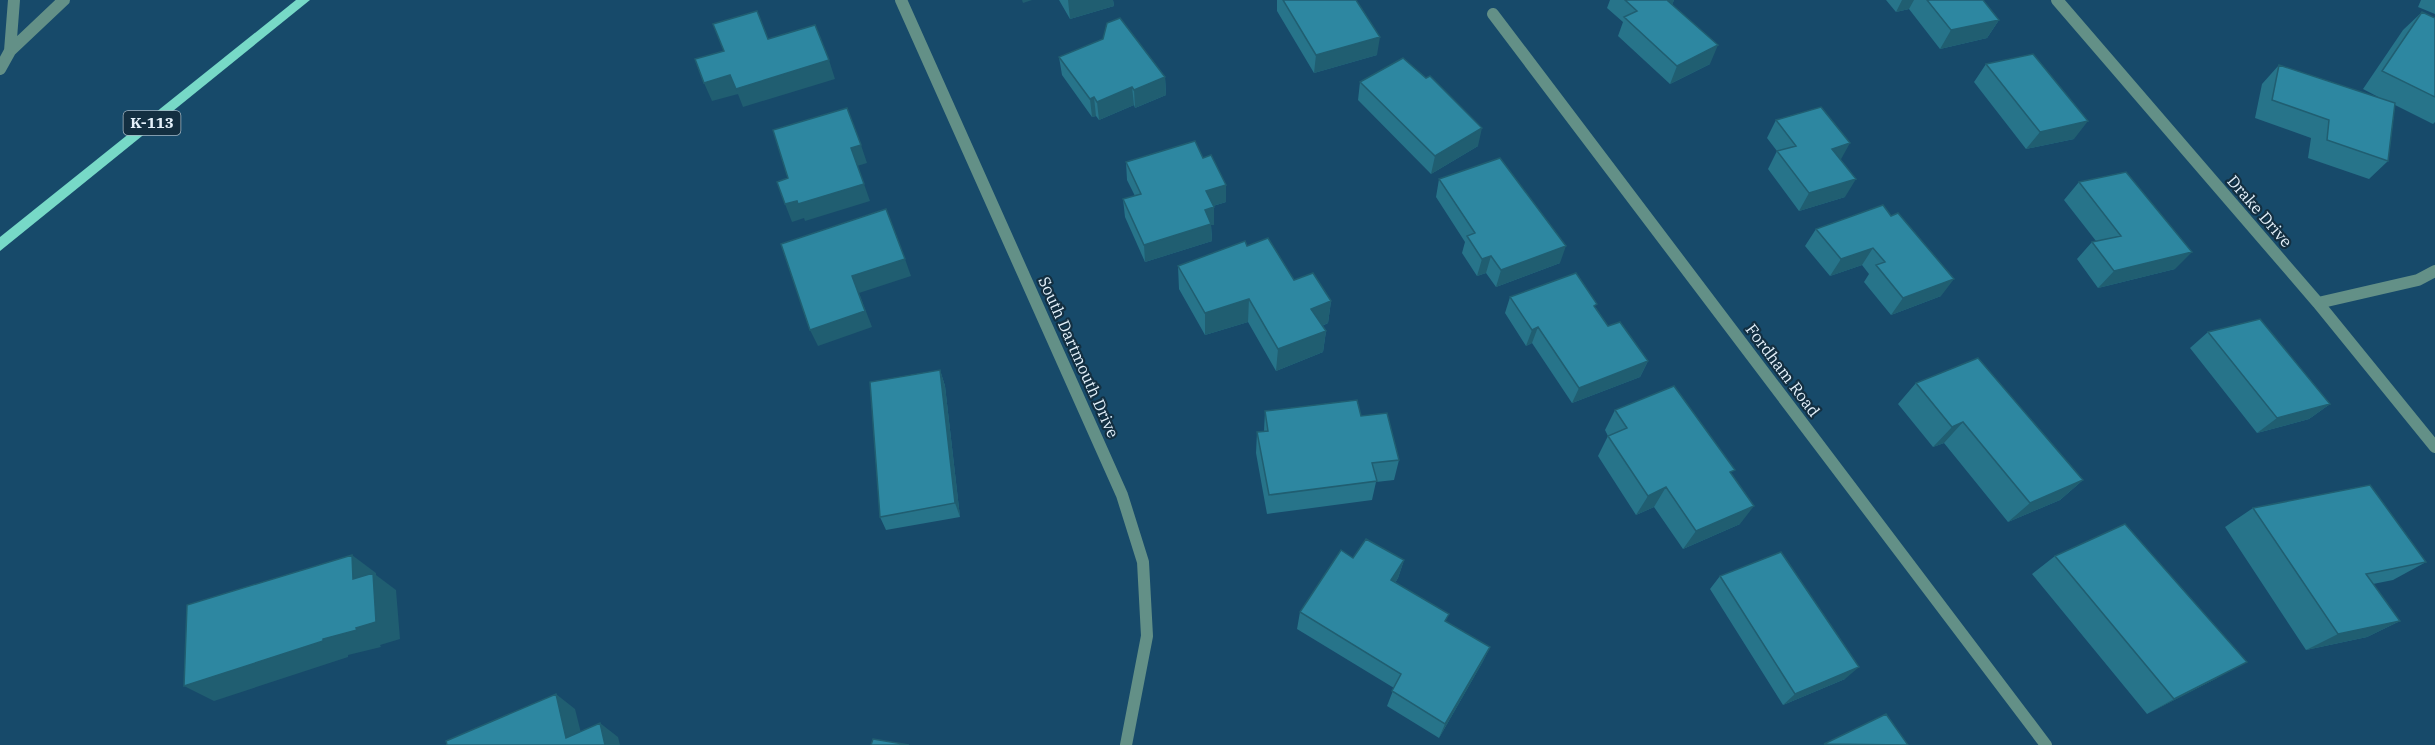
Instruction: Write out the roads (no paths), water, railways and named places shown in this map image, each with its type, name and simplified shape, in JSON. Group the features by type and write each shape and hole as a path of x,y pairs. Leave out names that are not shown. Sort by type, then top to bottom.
{"main road":[{"name":"K-113","path":"0,245 304,0"}],"street":[{"path":"10,51 14,0"},
{"path":"0,69 10,51 64,0"},
{"name":"South Dartmouth Drive","path":"901,0 1122,495 1143,561 1147,636 1126,745"},
{"name":"Drake Drive","path":"2057,0 2318,303 2435,447"},
{"name":"Fordham Road","path":"1493,14 2046,745"},
{"path":"2318,303 2418,280 2435,271"}]}
